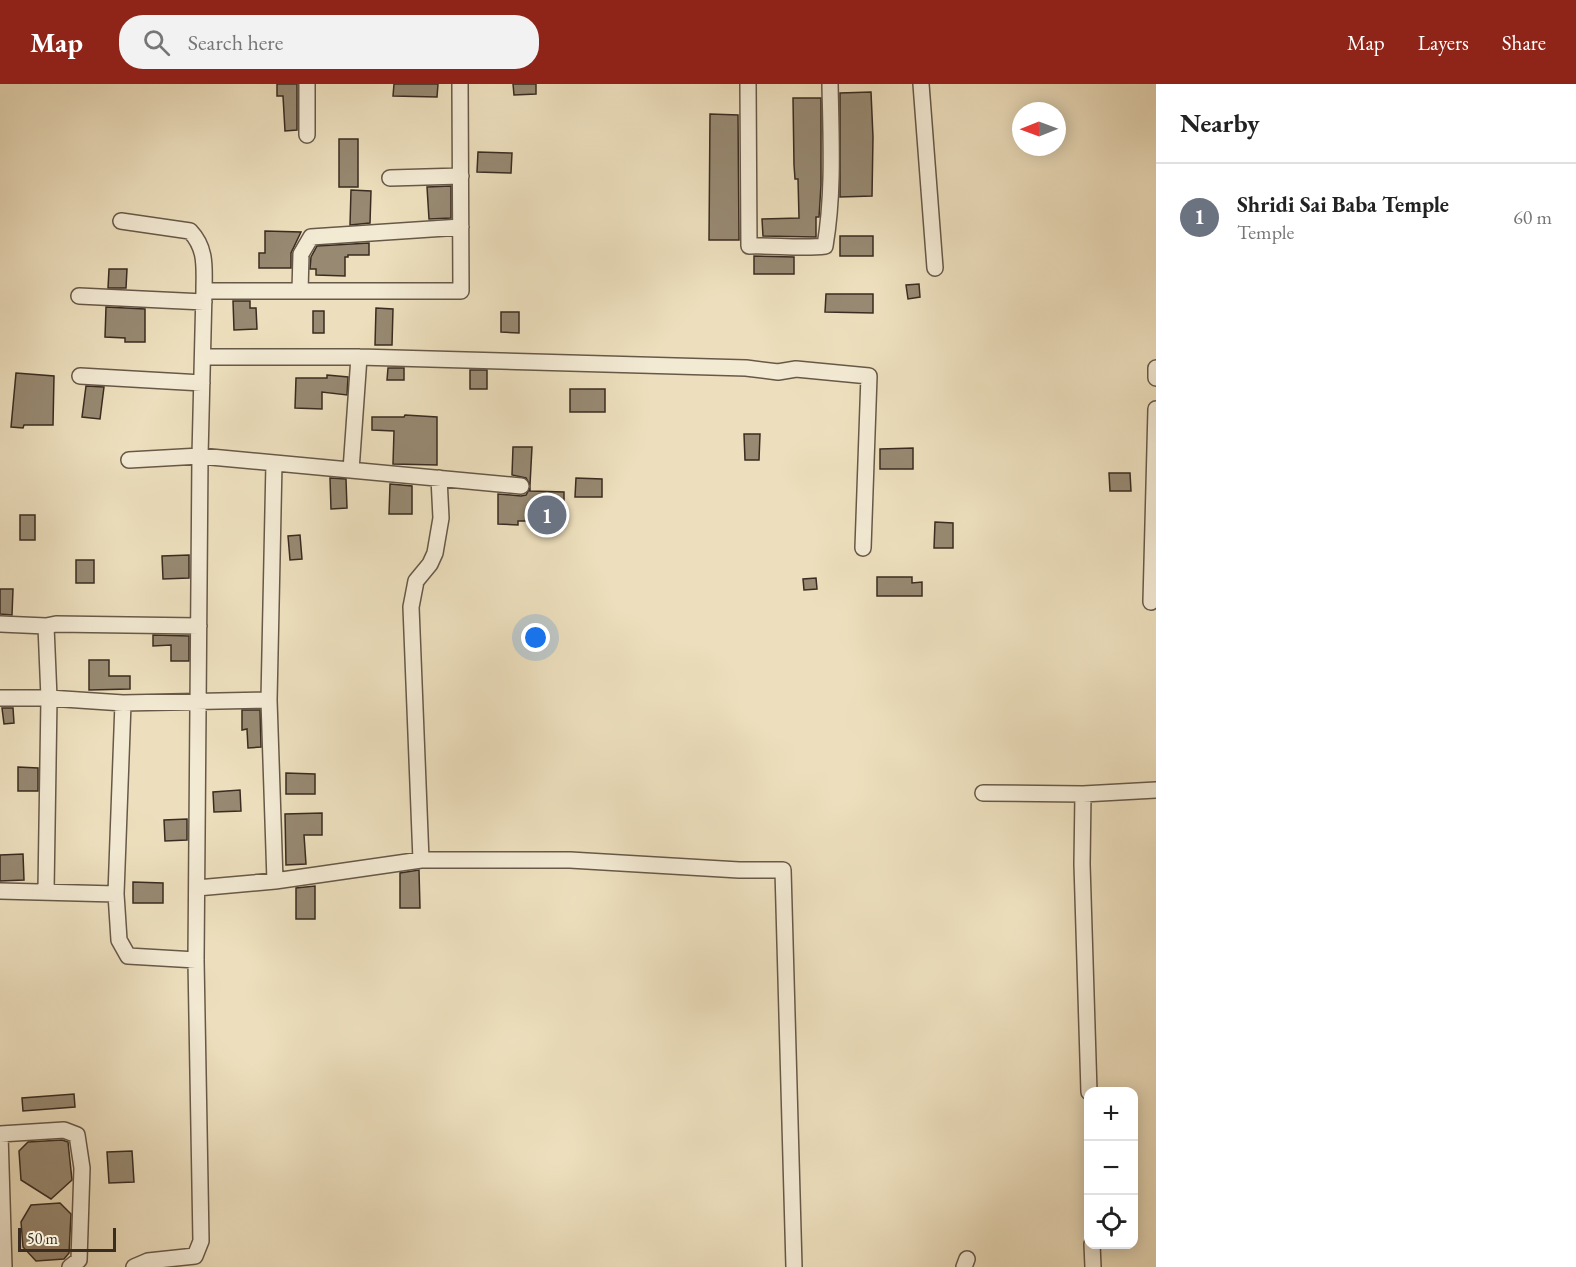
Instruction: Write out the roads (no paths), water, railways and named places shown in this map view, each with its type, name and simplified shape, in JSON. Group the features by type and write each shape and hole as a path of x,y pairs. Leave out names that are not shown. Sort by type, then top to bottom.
{"street":[{"path":"307,84 307,135"},
{"path":"80,296 204,297 300,291 461,291 460,84"},
{"path":"748,84 749,246 814,247 825,246 829,223 830,84"},
{"path":"921,84 934,268"},
{"path":"390,178 461,176"},
{"path":"121,221 190,231 201,244 203,253 204,297 200,456 196,960 201,1241 195,1256 148,1261 134,1267"},
{"path":"300,291 301,254 311,237 461,227"},
{"path":"203,357 359,357 746,368 778,372 796,369 869,376 863,548"},
{"path":"351,470 359,357"},
{"path":"1156,368 1156,378"},
{"path":"80,376 202,383"},
{"path":"1151,602 1156,409"},
{"path":"129,460 200,456 520,486"},
{"path":"274,463 269,700 274,881"},
{"path":"421,860 411,607 416,581 430,564 435,553 441,518 439,478"},
{"path":"0,624 199,626"},
{"path":"46,626 49,698 46,891"},
{"path":"0,698 49,698 123,703 269,700"},
{"path":"123,703 116,894 119,940 128,956 196,960"},
{"path":"983,793 1083,794 1156,790"},
{"path":"1083,794 1082,864 1089,1087"},
{"path":"197,888 274,881 421,860 570,860 739,870 783,870 794,1267"},
{"path":"0,891 116,894"},
{"path":"4,1267 0,1134 64,1130 77,1135 82,1168 79,1260 70,1267"},
{"path":"1092,1249 1093,1267"}],"place":[{"name":"Shridi Sai Baba Temple","path":"547,515"}]}
